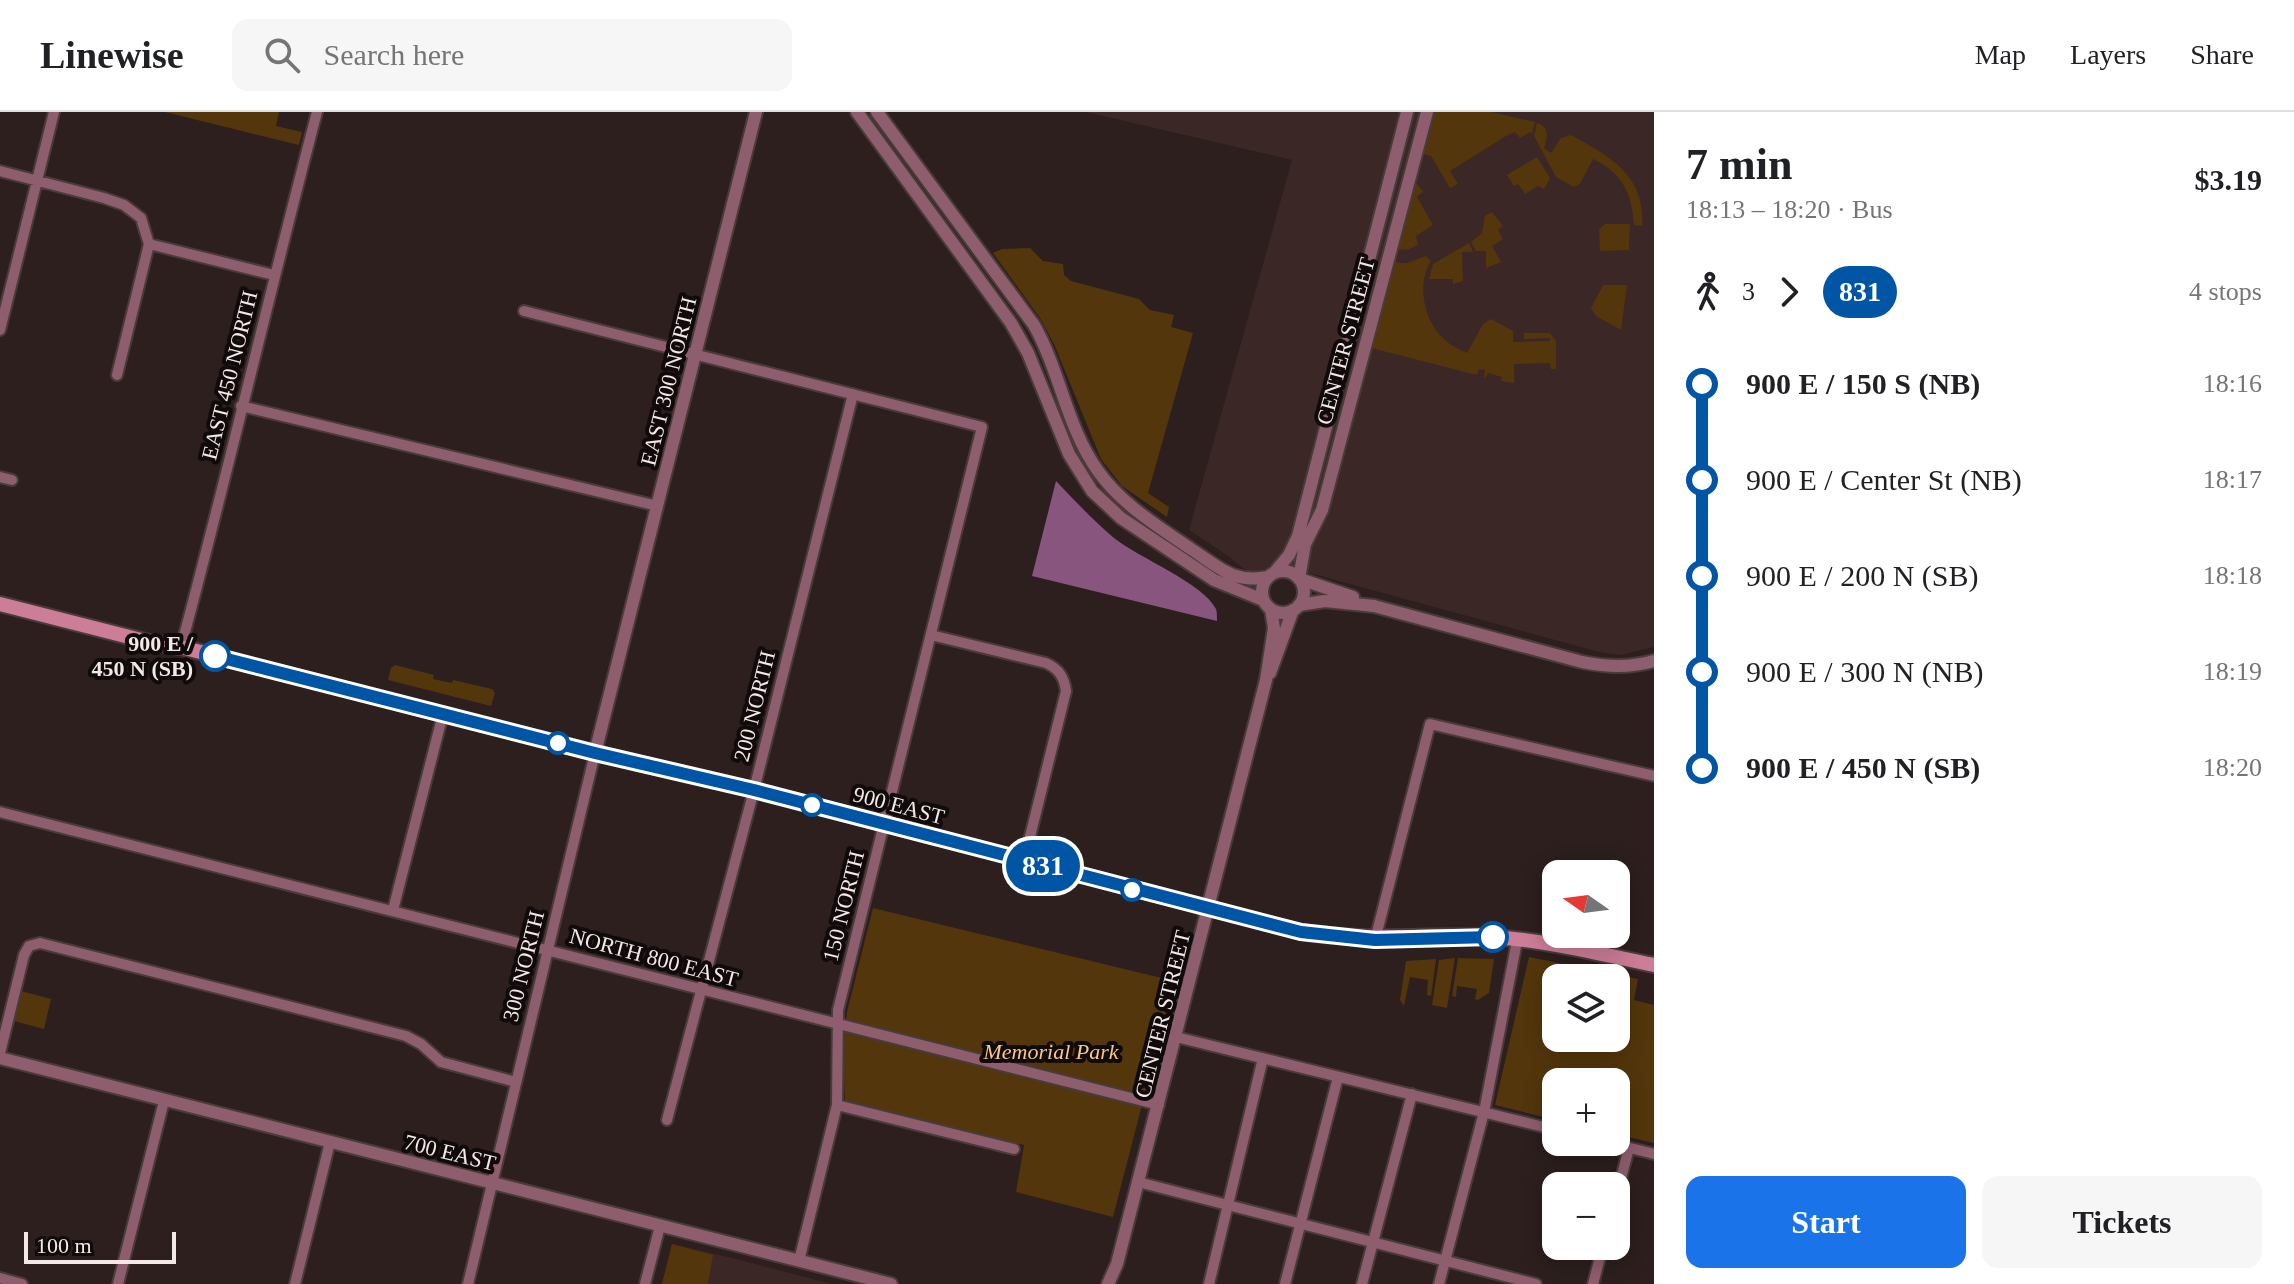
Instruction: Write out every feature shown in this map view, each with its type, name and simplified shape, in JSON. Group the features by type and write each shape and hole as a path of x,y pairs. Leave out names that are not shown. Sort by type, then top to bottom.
{"main road":[{"name":"900 EAST","path":"0,604 754,790 1301,932 1375,940 1493,937 1566,946 1654,965"}],"street":[{"path":"0,330 54,112"},
{"name":"EAST 450 NORTH","path":"181,647 317,112"},
{"path":"857,112 1011,323 1028,353 1069,454 1092,491 1121,518 1214,580 1282,613 1325,601 1374,606"},
{"path":"877,112 1034,325 1044,343 1082,442 1096,468 1108,485 1166,532 1244,580 1285,571 1374,606 1582,662 1609,667 1637,666 1654,661"},
{"name":"CENTER STREET","path":"1271,575 1289,555 1298,536 1407,112"},
{"name":"CENTER STREET","path":"1300,579 1303,552 1322,510 1427,112"},
{"name":"EAST 300 NORTH","path":"619,658 756,113"},
{"path":"1402,133 1420,138"},
{"path":"0,171 124,205 141,218 149,244 117,375"},
{"path":"1375,236 1393,240"},
{"path":"149,244 274,275"},
{"path":"524,311 853,394"},
{"path":"1344,355 1362,360"},
{"name":"150 NORTH","path":"799,1261 837,1105 837,1015 982,427 853,394"},
{"name":"200 NORTH","path":"667,1120 853,394"},
{"path":"241,406 658,506"},
{"path":"1314,473 1330,477"},
{"path":"0,477 12,480"},
{"path":"1267,605 1262,587 1271,575"},
{"path":"1296,608 1304,592 1300,579"},
{"name":"CENTER STREET","path":"1108,1284 1117,1264 1159,1105 1266,680 1274,628 1267,605"},
{"name":"CENTER STREET","path":"1266,680 1275,665 1296,608"},
{"path":"931,635 1046,663 1062,676 1066,691 1024,861"},
{"name":"300 NORTH","path":"468,1284 619,658"},
{"path":"393,910 443,714"},
{"path":"1375,940 1430,724 1654,776"},
{"name":"NORTH 800 EAST","path":"0,812 1159,1105"},
{"path":"1439,1284 1484,1112 1517,941"},
{"path":"0,1055 24,955 32,944 40,943 406,1036 421,1044 441,1062 516,1082"},
{"path":"1176,1037 1542,1126"},
{"name":"700 EAST","path":"0,1055 164,1101 891,1284"},
{"path":"1209,1284 1263,1058"},
{"path":"1285,1284 1338,1077"},
{"path":"1362,1284 1412,1094"},
{"path":"118,1284 164,1101"},
{"path":"837,1105 1014,1149"},
{"path":"295,1284 330,1142"},
{"path":"1630,1148 1654,1154"},
{"path":"1138,1182 1536,1284"},
{"path":"645,1284 660,1226"},
{"path":"1593,1284 1599,1260"},
{"name":"CENTER STREET","path":"1117,1264 1117,1284"},
{"path":"0,1278 22,1284"}],"shaded area":[{"path":"1086,112 1654,112 1654,647 1621,655 1599,652 1273,563 1262,571 1249,573 1189,530 1292,160"},
{"path":"1056,481 1114,538 1185,580 1209,599 1216,609 1217,621 1032,576"},
{"path":"672,1244 736,1259 832,1284 662,1284"}],"green space":[{"path":"165,112 279,112 276,126 302,132 299,145"},
{"path":"1431,112 1492,112 1535,122 1532,134 1530,132 1520,138 1515,132 1506,136 1450,171 1458,184 1450,188 1431,156 1420,153"},
{"path":"1537,123 1546,130 1544,148 1551,153 1561,138 1571,135 1622,169 1638,193 1642,226 1634,225 1631,203 1624,185 1593,159 1580,184 1574,187 1556,177 1534,136"},
{"path":"1537,157 1550,178 1544,189 1538,186 1525,194 1518,184 1514,186 1507,175"},
{"path":"1413,180 1423,191 1417,197 1433,225 1416,236 1418,245 1407,250 1397,249"},
{"path":"1492,212 1503,226 1498,230 1503,239 1492,246 1501,262 1486,268 1486,251 1476,251 1471,242 1482,233 1485,216"},
{"path":"1605,224 1630,224 1629,250 1600,251 1599,229"},
{"path":"1469,243 1473,252 1462,252 1463,281 1453,284 1453,279 1429,279 1433,264"},
{"path":"1030,248 1043,261 1063,264 1064,275 1071,281 1139,299 1150,310 1174,315 1171,327 1193,333 1148,493 1169,507 1167,517 1122,486 1101,459 1054,344 1040,318 993,253 1002,249"},
{"path":"1426,256 1431,261 1424,281 1424,302 1431,323 1446,341 1467,353 1483,324 1491,319 1513,331 1513,342 1550,341 1550,338 1524,339 1524,333 1550,333 1556,341 1556,369 1551,369 1550,363 1514,364 1514,383 1501,381 1502,377 1488,373 1484,377 1485,370 1479,369 1477,375 1371,348 1393,262 1407,263"},
{"path":"1603,285 1627,285 1621,330 1596,316 1591,308"},
{"path":"395,665 434,675 433,679 492,689 495,693 491,706 388,680"},
{"name":"Memorial Park","path":"873,908 1174,981 1113,1217 1016,1192 1024,1145 845,1101 843,1047 847,1012"},
{"path":"1529,957 1564,964 1542,964 1542,1052 1630,1052 1630,977 1638,979 1634,1000 1654,1005 1654,1143 1630,1137 1630,1068 1542,1068 1542,1117 1495,1105"},
{"path":"1455,958 1447,1008 1432,1005 1439,960"},
{"path":"1458,958 1494,959 1489,993 1478,1000 1475,999 1477,989 1457,986 1456,997 1452,996"},
{"path":"1436,959 1431,996 1427,995 1428,980 1410,977 1404,1006 1400,1000 1406,961"},
{"path":"21,991 51,999 44,1029 14,1021"},
{"path":"672,1244 713,1255 708,1284 662,1284"}],"bus line":[{"name":"831","path":"215,656 595,753 754,790 1301,932 1375,940 1493,937"}],"place":[{"name":"900 E / 450 N (SB)","path":"215,656"}]}
